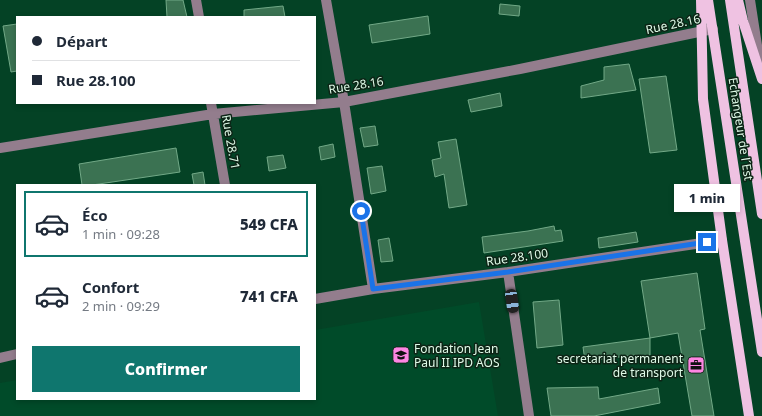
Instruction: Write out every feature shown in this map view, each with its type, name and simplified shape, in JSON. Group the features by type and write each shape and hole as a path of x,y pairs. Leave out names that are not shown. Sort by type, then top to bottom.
{"main road":[{"path":"700,0 702,31 702,99 749,416"},
{"name":"Echangeur de l´Est","path":"708,0 762,352"},
{"path":"730,0 762,79"},
{"path":"738,0 738,22"},
{"name":"Echangeur de l´Est","path":"738,22 762,214"}],"street":[{"path":"196,0 199,16"},
{"path":"326,0 344,102 373,289"},
{"path":"750,0 758,19 762,75"},
{"path":"738,22 758,19"},
{"name":"Rue 28.16","path":"0,148 213,114 344,102 713,29"},
{"name":"Rue 28.71","path":"212,104 225,184"},
{"name":"Rue 28.100","path":"316,299 373,289 508,272 722,240"},
{"path":"508,272 529,416"},
{"path":"0,358 16,354"}],"shaded area":[{"name":"Fondation Jean Paul II IPD AOS","path":"479,302 498,416 0,416 0,383 16,380 16,400 316,400 316,330"}],"building":[{"path":"166,0 183,0 187,16 167,16"},
{"path":"500,4 520,6 519,16 499,14"},
{"path":"283,6 285,16 244,16 244,10"},
{"path":"428,16 430,34 372,43 369,25"},
{"path":"16,24 16,71 11,72 3,26"},
{"path":"629,64 636,90 581,98 581,86 604,80 604,67"},
{"path":"666,76 677,150 650,153 639,79"},
{"path":"500,93 502,106 471,112 468,100"},
{"path":"375,126 378,145 364,147 360,128"},
{"path":"456,139 467,205 449,208 444,174 435,177 432,160 441,158 438,142"},
{"path":"333,144 335,157 321,160 319,147"},
{"path":"176,148 180,172 99,184 82,184 79,164"},
{"path":"283,155 286,168 269,171 267,157"},
{"path":"382,166 386,191 371,194 367,168"},
{"path":"203,172 205,184 194,184 192,174"},
{"path":"554,226 555,231 561,230 563,241 484,253 482,237"},
{"path":"636,232 638,242 599,248 598,238"},
{"path":"389,238 393,261 381,262 378,240"},
{"path":"697,273 705,329 700,330 714,416 692,416 678,333 650,338 641,281"},
{"path":"559,300 563,345 537,348 533,302"},
{"path":"650,338 650,355 643,357 636,355 585,361 583,347"},
{"path":"598,387 599,399 658,388 660,403 594,416 551,416 547,388"}],"place":[{"name":"Fondation Jean Paul II IPD AOS","path":"401,355"},
{"name":"secretariat permanent de transport","path":"696,365"}],"route":[{"path":"361,211 373,289 508,272 707,242"}]}
